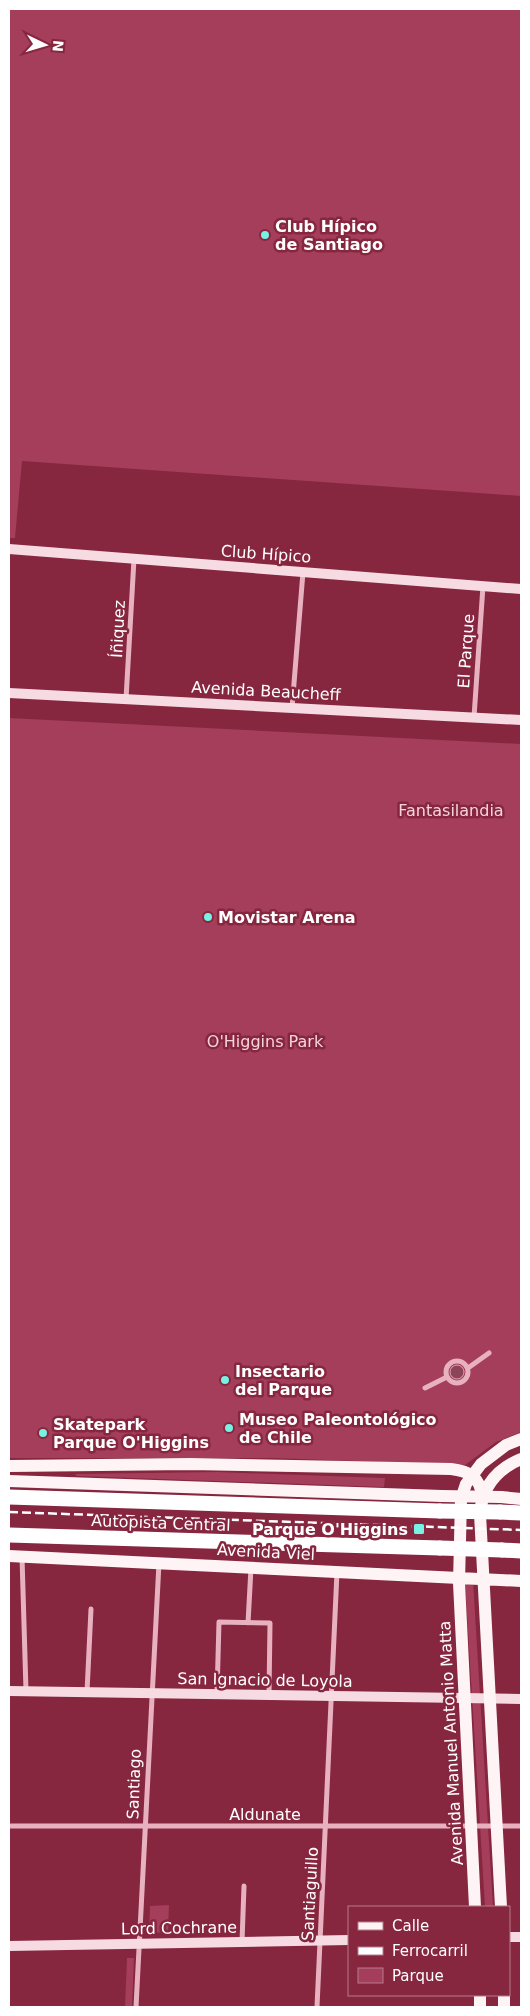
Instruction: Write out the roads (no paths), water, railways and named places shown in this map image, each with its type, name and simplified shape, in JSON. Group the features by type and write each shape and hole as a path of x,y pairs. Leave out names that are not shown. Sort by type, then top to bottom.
{"highway":[{"name":"Autopista Central","path":"9,1497 441,1503 500,1505 521,1513"},
{"name":"Autopista Central","path":"9,1535 521,1551"}],"main road":[{"name":"Club Hípico","path":"9,549 521,589"},
{"name":"Avenida Beaucheff","path":"9,693 521,720"},
{"path":"472,1475 497,1451 521,1439"},
{"path":"482,1496 495,1476 521,1459"},
{"path":"9,1466 190,1464 451,1469 462,1470 472,1475 478,1482 482,1496 480,1534 501,1906"},
{"name":"Avenida Manuel Antonio Matta","path":"472,1475 466,1484 461,1499 459,1578 475,1906"},
{"path":"9,1481 441,1503"},
{"path":"500,1505 521,1499"},
{"name":"Avenida Viel","path":"15,1556 521,1581"},
{"name":"San Ignacio de Loyola","path":"9,1691 521,1699"},
{"name":"Lord Cochrane","path":"9,1946 348,1940"}],"street":[{"name":"Íñiquez","path":"126,699 134,559"},
{"path":"292,708 303,572"},
{"name":"El Parque","path":"474,717 483,586"},
{"path":"468,1368 490,1353"},
{"path":"452,1361 462,1361 468,1368 468,1374 463,1381 454,1383 447,1377 446,1368 452,1361"},
{"path":"425,1388 447,1377"},
{"path":"15,1556 26,1692"},
{"name":"Santiago","path":"136,2007 159,1562"},
{"path":"248,1623 251,1567"},
{"name":"Santiaguillo","path":"317,2007 333,1696 337,1572"},
{"path":"87,1692 91,1609"},
{"path":"217,1695 219,1622 270,1623 269,1696"},
{"name":"Aldunate","path":"9,1826 521,1826"},
{"path":"242,1942 244,1886"}],"railway":[{"path":"9,1512 521,1530"}],"place":[{"name":"Club Hípico de Santiago","path":"265,235"},
{"name":"Movistar Arena","path":"208,917"},
{"name":"Insectario del Parque","path":"225,1380"},
{"name":"Museo Paleontológico de Chile","path":"229,1428"},
{"name":"Skatepark Parque O'Higgins","path":"43,1433"},
{"name":"Parque O'Higgins","path":"419,1529"}],"park label":[{"name":"Fantasilandia","path":"451,810"},
{"name":"O'Higgins Park","path":"265,1041"}]}
